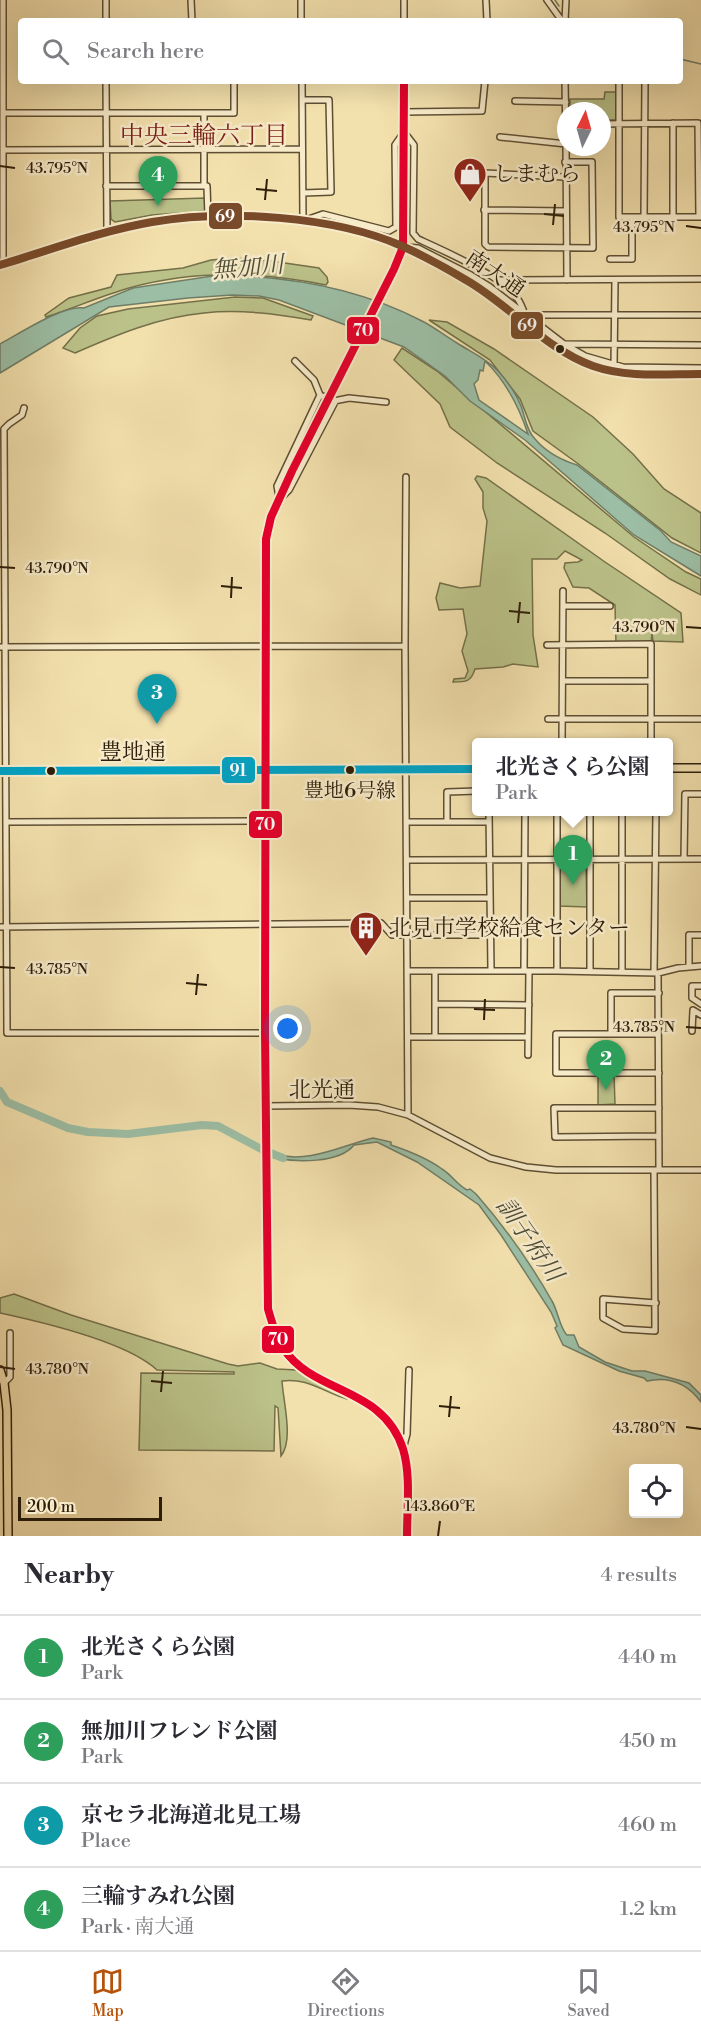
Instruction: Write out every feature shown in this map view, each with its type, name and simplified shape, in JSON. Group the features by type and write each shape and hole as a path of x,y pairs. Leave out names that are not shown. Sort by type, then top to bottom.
{"main road":[{"path":"673,768 701,768"},
{"name":"豊地通","path":"3,771 472,769"},
{"path":"0,1370 7,1410 8,1536"}],"street":[{"path":"2,265 3,0"},
{"path":"106,0 106,18"},
{"path":"191,0 192,18"},
{"path":"300,0 301,18"},
{"path":"404,0 404,18"},
{"path":"486,0 487,18"},
{"path":"547,0 562,18"},
{"path":"564,18 566,0"},
{"path":"106,84 107,232"},
{"path":"3,113 234,113 234,84"},
{"path":"302,84 303,221 322,214 389,231 396,226 395,145 404,132"},
{"path":"279,499 403,247 404,84"},
{"path":"404,112 482,111 485,84"},
{"path":"515,101 566,102 566,84"},
{"path":"611,123 619,123 698,123 700,217 619,217 619,123 619,84"},
{"path":"644,217 645,84"},
{"path":"302,100 329,100 331,192 303,193"},
{"path":"204,113 204,186"},
{"path":"673,123 673,217"},
{"path":"404,132 414,145 413,233 418,239 467,262 497,280 517,296 522,316 701,315"},
{"path":"500,137 566,144 567,280"},
{"path":"3,150 302,149"},
{"path":"565,162 592,162 593,248 488,247 485,244 485,173 565,177"},
{"path":"106,186 207,186 208,217"},
{"path":"484,210 565,211"},
{"name":"南大通","path":"2,265 107,232 153,222 244,216 303,221 367,235 403,247 418,248 444,260 490,287 574,358 594,366 648,375 701,374"},
{"path":"610,259 632,259 632,217"},
{"path":"497,280 701,279"},
{"path":"614,369 615,280"},
{"name":"南大通","path":"522,316 564,344 614,369 701,368"},
{"path":"564,344 701,345"},
{"path":"279,499 277,486 322,396 314,380 295,361"},
{"path":"279,499 289,490 334,401 349,398 386,402"},
{"path":"24,408 22,415 4,429 2,647 3,771 6,822 3,927 7,1033 265,1034"},
{"path":"406,477 408,1115"},
{"name":"北光通","path":"279,499 271,517 266,538 266,1106 378,1107 408,1115 490,1158 526,1167 556,1170 701,1170"},
{"path":"562,738 563,591"},
{"path":"563,606 610,606"},
{"path":"548,645 651,644 651,738"},
{"path":"2,647 405,646"},
{"path":"563,681 650,681"},
{"path":"548,718 701,718"},
{"path":"447,822 447,792 472,791"},
{"path":"684,860 685,794 701,794"},
{"path":"489,816 490,970"},
{"path":"525,816 528,1055"},
{"path":"557,816 557,971"},
{"path":"590,816 590,972"},
{"path":"622,816 622,972"},
{"path":"656,816 659,1108 656,1170 656,1304 655,1331 623,1329 603,1318 603,1299 656,1304"},
{"path":"6,822 266,821"},
{"path":"407,822 489,822"},
{"path":"407,860 701,860"},
{"path":"407,898 489,898"},
{"path":"3,927 381,923 392,935 490,935"},
{"path":"689,966 689,935 701,935"},
{"path":"408,971 526,970 656,973 689,966 701,966"},
{"path":"435,971 435,1037"},
{"path":"701,986 692,986 692,998 701,1004"},
{"path":"611,1033 611,993 659,993"},
{"path":"435,1004 529,1005"},
{"path":"692,1031 693,1010 701,1015"},
{"path":"658,1034 555,1034 556,1073 659,1073"},
{"path":"408,1037 528,1037"},
{"path":"266,1106 268,1309 283,1348 306,1371 359,1397 375,1408 394,1431 403,1449 406,1470 407,1536"},
{"path":"658,1137 555,1137 554,1108 659,1108"},
{"path":"4,1383 10,1377 10,1333"},
{"path":"403,1449 407,1434 410,1370"}],"shaded area":[{"path":"605,92 617,92 618,120 611,120 611,102 570,102 570,99 604,99"},
{"path":"205,198 205,211 152,215 115,222 111,219 110,201"},
{"path":"234,258 319,268 327,277 328,282 326,285 252,275 178,278 129,288 46,317 45,315 69,298 111,287 117,275 183,268 211,260"},
{"name":"無加川","path":"219,275 271,278 349,292 422,321 484,359 498,371 517,396 530,431 544,448 577,465 661,531 671,542 701,556 701,576 634,535 525,440 470,401 445,376 404,347 279,300 259,296 232,295 109,307 0,373 0,344 54,315 75,308 84,308 133,288","holes":["485,361 511,395 528,434 479,400 474,384 478,380 480,370 483,371"]},
{"path":"235,297 263,298 313,316 311,320 244,312 187,315 138,328 75,353 63,348 80,328 97,316 128,309"},
{"path":"429,320 447,322 494,349 593,417 633,454 664,489 701,513 701,553 672,538 533,431 520,399 490,360"},
{"path":"402,348 437,371 634,537 686,572 701,579 701,595 670,579 605,533 497,463 450,427 440,404 394,360"},
{"path":"477,476 486,478 681,613 683,642 653,641 652,633 651,644 616,644 615,605 589,588 573,587 564,568 565,563 582,560 565,551 557,559 532,559 533,635 538,667 513,664 475,669 472,677 467,680 453,682 454,679 465,678 468,671 462,651 467,634 463,609 439,610 436,598 440,583 460,588 480,586 487,521 483,508 483,492 475,479"},
{"path":"562,862 584,862 586,865 587,907 559,906 559,865"},
{"path":"598,1075 614,1075 615,1104 598,1105"},
{"name":"訓子府川","path":"373,1138 391,1142 391,1145 430,1161 463,1188 470,1189 476,1194 526,1259 552,1301 565,1332 567,1335 574,1335 579,1347 605,1362 632,1371 645,1371 689,1383 701,1395 701,1402 690,1390 677,1382 647,1381 644,1378 619,1371 563,1345 551,1312 479,1205 417,1162 377,1142 354,1145 338,1156 328,1159 305,1161 274,1158 274,1154 300,1157 324,1153"},
{"path":"14,1294 71,1315 228,1364 238,1366 260,1363 277,1369 297,1370 351,1397 347,1399 300,1381 282,1381 287,1440 281,1456 278,1408 275,1406 274,1451 139,1450 141,1373 234,1374 234,1372 157,1370 126,1351 83,1334 0,1313 0,1298"}],"waterway":[{"path":"555,0 559,6"},
{"path":"683,60 701,64"},
{"name":"訓子府川","path":"0,1091 7,1102 68,1128 88,1132 128,1134 202,1125 218,1126 283,1158"}],"transit line":[{"name":"70","path":"404,84 403,247 292,471 271,517 266,539 265,1033 268,1309 280,1343 296,1363 312,1375 364,1402 380,1413 393,1428 403,1449 407,1470 407,1536"},
{"name":"69","path":"0,265 94,236 152,222 181,218 246,216 313,222 375,236 427,258 482,290 559,349 593,366 633,374 701,374"},
{"name":"91","path":"0,771 472,769"}],"place":[{"name":"しまむら","path":"470,203"},
{"name":"三輪すみれ公園","path":"158,206"},
{"name":"京セラ北海道北見工場","path":"157,724"},
{"name":"豊地6号線","path":"350,770"},
{"name":"北光さくら公園","path":"573,885"},
{"name":"北見市学校給食センター","path":"366,957"},
{"name":"無加川フレンド公園","path":"606,1090"}],"district":[{"name":"中央三輪六丁目","path":"204,136"}]}
